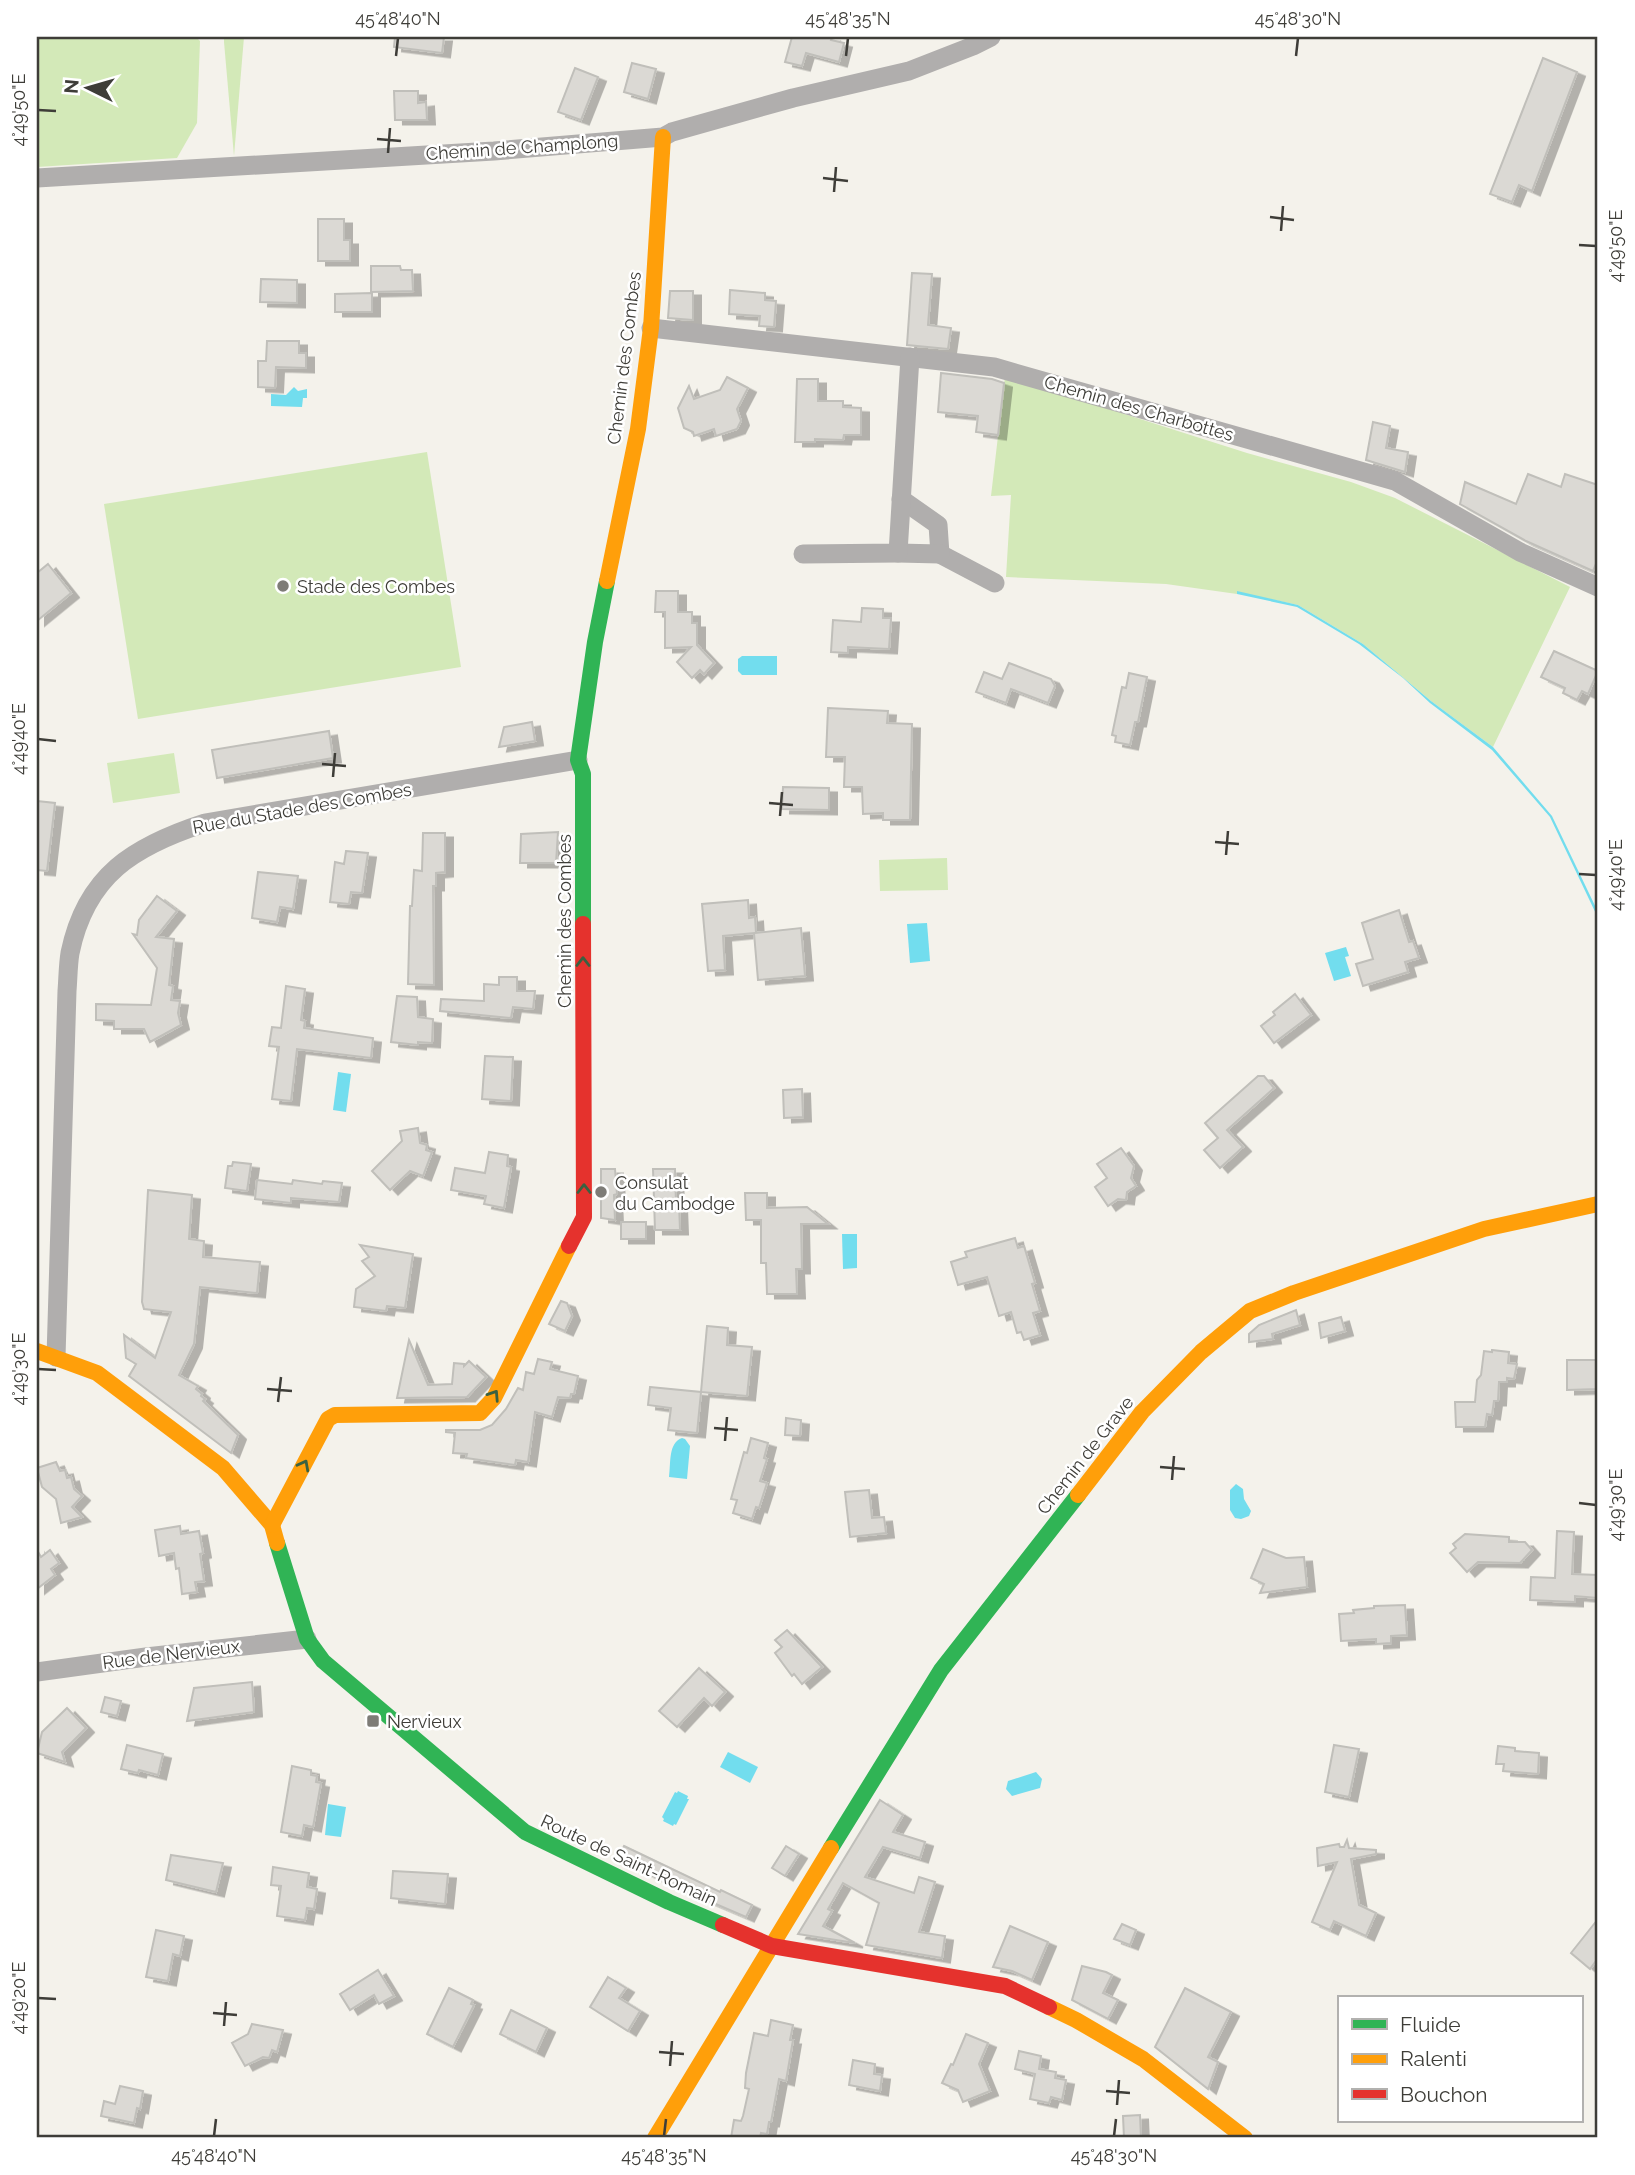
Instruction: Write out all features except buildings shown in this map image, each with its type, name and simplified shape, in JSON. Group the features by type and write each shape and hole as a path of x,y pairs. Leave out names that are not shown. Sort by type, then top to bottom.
{"street":[{"name":"Chemin de Champlong","path":"37,178 494,151 663,137 672,132 793,98 909,71 991,37"},
{"name":"Chemin des Combes","path":"272,1525 328,1419 335,1415 480,1413 494,1398 584,1217 583,774 578,760 595,642 638,429 651,328 663,137"},
{"name":"Chemin des Charbottes","path":"651,328 994,367 1395,481 1520,551 1598,587"},
{"path":"898,553 910,358"},
{"path":"901,499 938,525 940,554"},
{"path":"803,554 940,554 995,583"},
{"name":"Rue du Stade des Combes","path":"56,1357 67,991 71,953 83,915 102,881 128,857 174,833 205,823 578,760"},
{"name":"Chemin de Grave","path":"655,2138 941,1670 1142,1412 1201,1352 1250,1311 1294,1293 1484,1229 1598,1204"},
{"name":"Route de Saint-Romain","path":"37,1351 97,1373 223,1468 272,1525 307,1639 324,1661 525,1832 669,1902 772,1946 1005,1986 1076,2020 1143,2059 1245,2138"},
{"name":"Rue de Nervieux","path":"37,1672 307,1639"}],"green space":[{"path":"37,37 196,37 200,41 197,123 177,158 37,167"},
{"path":"224,37 244,37 234,156 224,42"},
{"path":"1005,376 1247,453 1351,482 1395,498 1570,587 1493,747 1431,701 1363,644 1298,605 1237,592 1166,584 1006,577 1011,495 991,496"},
{"name":"Stade des Combes","path":"427,452 461,667 138,719 104,504"},
{"path":"174,753 180,793 113,803 107,763"},
{"path":"947,858 948,890 880,891 879,860"}],"water":[{"path":"294,387 298,391 307,389 307,398 303,398 302,407 271,406 271,394 286,395"},
{"path":"1237,591 1298,605 1363,644 1431,701 1493,747 1552,816 1598,912 1598,918 1550,817 1492,750 1359,644 1297,607 1237,594"},
{"path":"742,656 777,656 777,675 742,675 738,671 738,659"},
{"path":"927,923 930,961 910,963 907,924"},
{"path":"1346,947 1349,956 1345,957 1351,976 1334,981 1325,953"},
{"path":"338,1072 351,1074 346,1112 333,1110"},
{"path":"842,1234 857,1234 857,1268 843,1269"},
{"path":"682,1438 690,1446 687,1479 669,1477 672,1449"},
{"path":"1236,1484 1243,1489 1244,1499 1251,1511 1249,1516 1241,1519 1235,1518 1230,1510 1230,1490"},
{"path":"728,1752 758,1767 750,1783 720,1767"},
{"path":"1036,1772 1042,1779 1040,1788 1012,1796 1006,1789 1008,1781"},
{"path":"678,1791 689,1799 673,1826 663,1821 662,1817"},
{"path":"328,1804 346,1807 341,1837 325,1835"}],"traffic: fast":[{"path":"583,924 583,774 578,760 607,581"},
{"path":"831,1848 941,1670 1078,1495"},
{"path":"277,1543 307,1639 323,1661 525,1832 669,1902 723,1925"}],"traffic: slow":[{"path":"607,581 638,429 651,328 663,137"},
{"path":"1078,1495 1142,1412 1201,1352 1250,1311 1294,1293 1484,1229 1598,1204"},
{"path":"272,1525 328,1419 335,1415 480,1413 494,1398 569,1246"},
{"path":"37,1351 97,1373 223,1468 272,1525 277,1543"},
{"path":"655,2138 831,1848"},
{"path":"1049,2007 1143,2059 1245,2138"}],"traffic: jam":[{"path":"569,1246 584,1217 583,924"},
{"path":"723,1925 772,1946 1005,1986 1049,2007"}],"place":[{"name":"Stade des Combes","path":"283,586"},
{"name":"Consulat du Cambodge","path":"601,1192"},
{"name":"Nervieux","path":"373,1721"}]}
